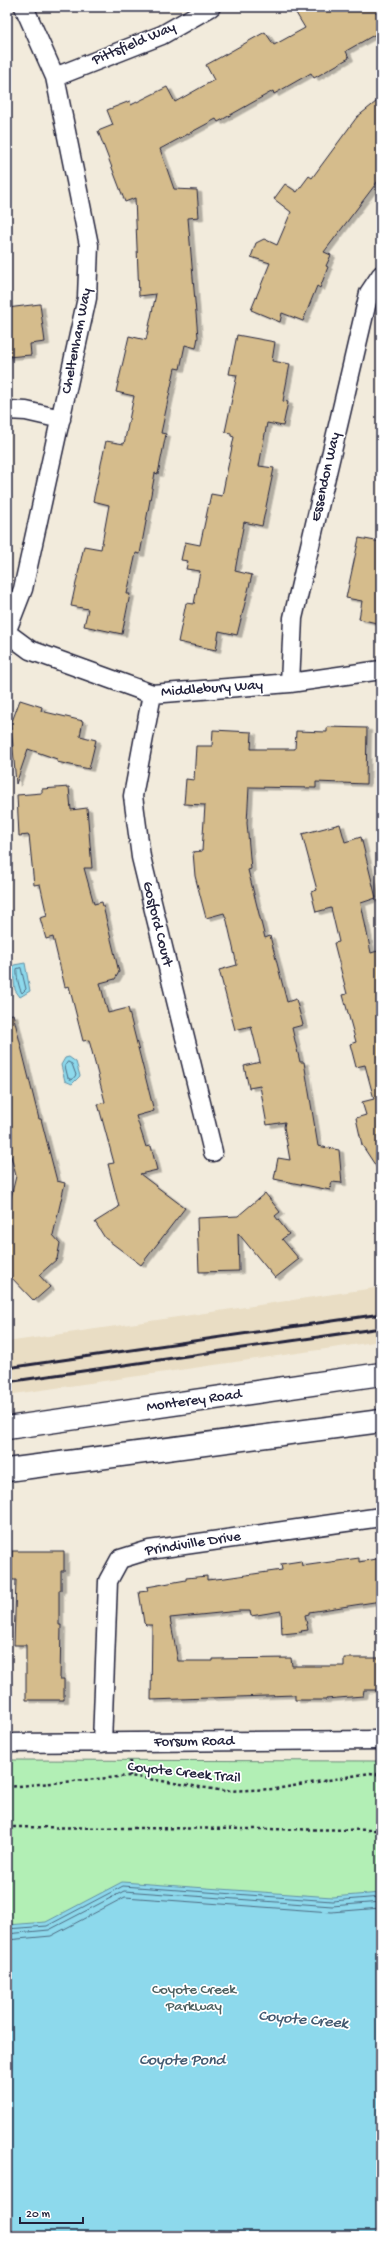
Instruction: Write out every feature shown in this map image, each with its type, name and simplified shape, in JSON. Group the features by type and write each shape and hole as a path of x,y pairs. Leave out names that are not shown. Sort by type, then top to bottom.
{"main road":[{"name":"Monterey Road","path":"7,1428 381,1374"},
{"path":"7,1470 381,1421"}],"street":[{"name":"Cheltenham Way","path":"7,632 23,589 87,298 89,245 54,77 24,7"},
{"name":"Pittsfield Way","path":"54,77 162,35 211,7"},
{"name":"Essendon Way","path":"290,683 293,618 381,275"},
{"path":"7,410 26,411 61,419"},
{"name":"Middlebury Way","path":"7,632 30,650 152,694 290,683 381,670"},
{"name":"Gosford Court","path":"152,694 133,796 140,857 213,1152"},
{"name":"Prindiville Drive","path":"102,1743 108,1580 120,1559 149,1550 381,1517"},
{"name":"Forsum Road","path":"7,1743 381,1740"}],"path":[{"path":"130,1760 130,1776"},
{"name":"Coyote Creek Trail","path":"7,1787 130,1776 225,1791 275,1789 370,1773 381,1775"},
{"path":"7,1827 381,1830"}],"shaded area":[{"path":"381,1287 381,1341 7,1395 7,1342"}],"green space":[{"name":"Coyote Pond","path":"7,1760 381,1761 381,2236 7,2236"}],"water":[{"path":"25,963 30,991 20,997 15,990 13,968 14,965"},
{"path":"69,1057 76,1062 80,1076 72,1084 65,1081 61,1065 65,1058"},
{"name":"Coyote Pond","path":"122,1882 332,1897 381,1893 381,2236 7,2236 7,1925 46,1922"}],"building":[{"path":"307,7 381,7 381,31 346,51 349,58 314,78 311,73 274,94 273,91 218,122 216,119 160,149 174,189 197,190 199,217 188,218 198,337 196,348 185,345 180,369 175,368 161,433 166,434 158,474 155,473 140,554 136,553 127,594 130,594 122,634 84,626 88,609 71,606 84,546 101,549 109,505 93,501 106,441 124,444 134,396 116,392 129,336 146,340 156,294 139,296 135,198 125,202 98,131 113,125 107,110 130,101 131,105 167,87 175,102 214,80 206,65 265,32 274,45 305,28 296,13"},
{"path":"381,98 381,177 324,252 331,255 326,266 328,267 320,288 317,286 303,321 282,313 280,322 251,310 270,263 251,257 256,243 264,239 277,245 291,212 274,199 285,184 297,192 309,176 312,178 357,117"},
{"path":"40,304 45,342 30,344 31,355 7,357 7,308"},
{"path":"237,335 275,342 272,361 290,364 283,401 288,402 283,426 267,423 259,466 274,468 262,526 244,522 235,571 252,575 237,635 219,631 216,650 178,642 186,603 194,604 200,571 186,569 188,561 181,560 185,542 200,545 211,494 222,496 234,437 231,436 231,433 225,432 237,375 229,374"},
{"path":"359,538 381,542 381,624 359,619 362,601 346,598"},
{"path":"20,700 42,707 41,711 83,721 80,736 96,740 89,769 57,762 57,759 28,749 16,784 11,724"},
{"path":"327,727 367,728 366,784 316,782 316,788 249,787 247,823 251,869 248,870 265,938 270,936 287,1002 296,999 303,1025 292,1028 300,1062 304,1062 318,1146 339,1150 342,1183 332,1182 330,1190 274,1179 278,1158 290,1160 284,1127 285,1122 267,1125 260,1086 249,1088 244,1066 260,1062 251,1026 235,1030 219,970 237,965 227,921 224,913 206,918 195,876 193,852 202,851 205,805 184,804 186,779 194,780 196,746 212,746 213,730 252,732 251,749 295,749 296,731 327,732"},
{"path":"69,787 71,810 87,808 92,868 84,868 94,904 102,902 119,972 115,979 100,983 108,1013 128,1008 154,1111 136,1116 146,1147 151,1146 157,1170 140,1174 185,1208 141,1265 105,1238 95,1222 119,1207 108,1164 114,1163 98,1104 105,1102 89,1040 83,1041 69,986 65,987 53,937 46,939 40,918 47,916 40,884 34,885 29,835 19,836 17,795 42,793 42,789"},
{"path":"340,824 345,842 361,837 376,898 361,903 371,953 381,950 381,1174 362,1145 356,1118 366,1115 362,1102 374,1099 365,1065 356,1067 350,1044 356,1042 343,995 347,994 334,943 339,942 331,908 316,912 311,892 317,890 302,834"},
{"path":"13,1014 39,1119 41,1119 57,1181 65,1183 53,1235 60,1243 57,1259 39,1275 50,1287 34,1301 7,1273 7,1214 16,1176 11,1156 7,1157 7,1015"},
{"path":"265,1193 280,1212 275,1216 289,1234 282,1239 299,1259 275,1278 238,1233 239,1271 199,1272 197,1218 238,1216"},
{"path":"12,1551 64,1551 64,1571 61,1571 61,1590 59,1590 59,1625 61,1625 60,1679 64,1679 64,1700 26,1700 26,1645 14,1645 16,1580 12,1580"},
{"path":"359,1558 359,1562 381,1558 381,1601 309,1612 309,1614 305,1615 308,1630 301,1631 302,1632 282,1634 281,1611 251,1616 250,1611 239,1611 170,1618 178,1661 291,1658 292,1666 344,1666 344,1658 381,1658 381,1690 364,1690 363,1696 326,1700 295,1700 295,1695 151,1700 152,1625 146,1625 144,1623 139,1592 148,1591 147,1587 186,1580 186,1578 207,1576 207,1580 225,1578 282,1570 281,1564 301,1561 302,1566"}],"railway":[{"path":"7,1368 381,1314"},
{"path":"7,1382 381,1328"}],"park label":[{"name":"Coyote Creek Parkway","path":"194,1998"}],"water label":[{"name":"Coyote Creek","path":"303,2021"}]}
